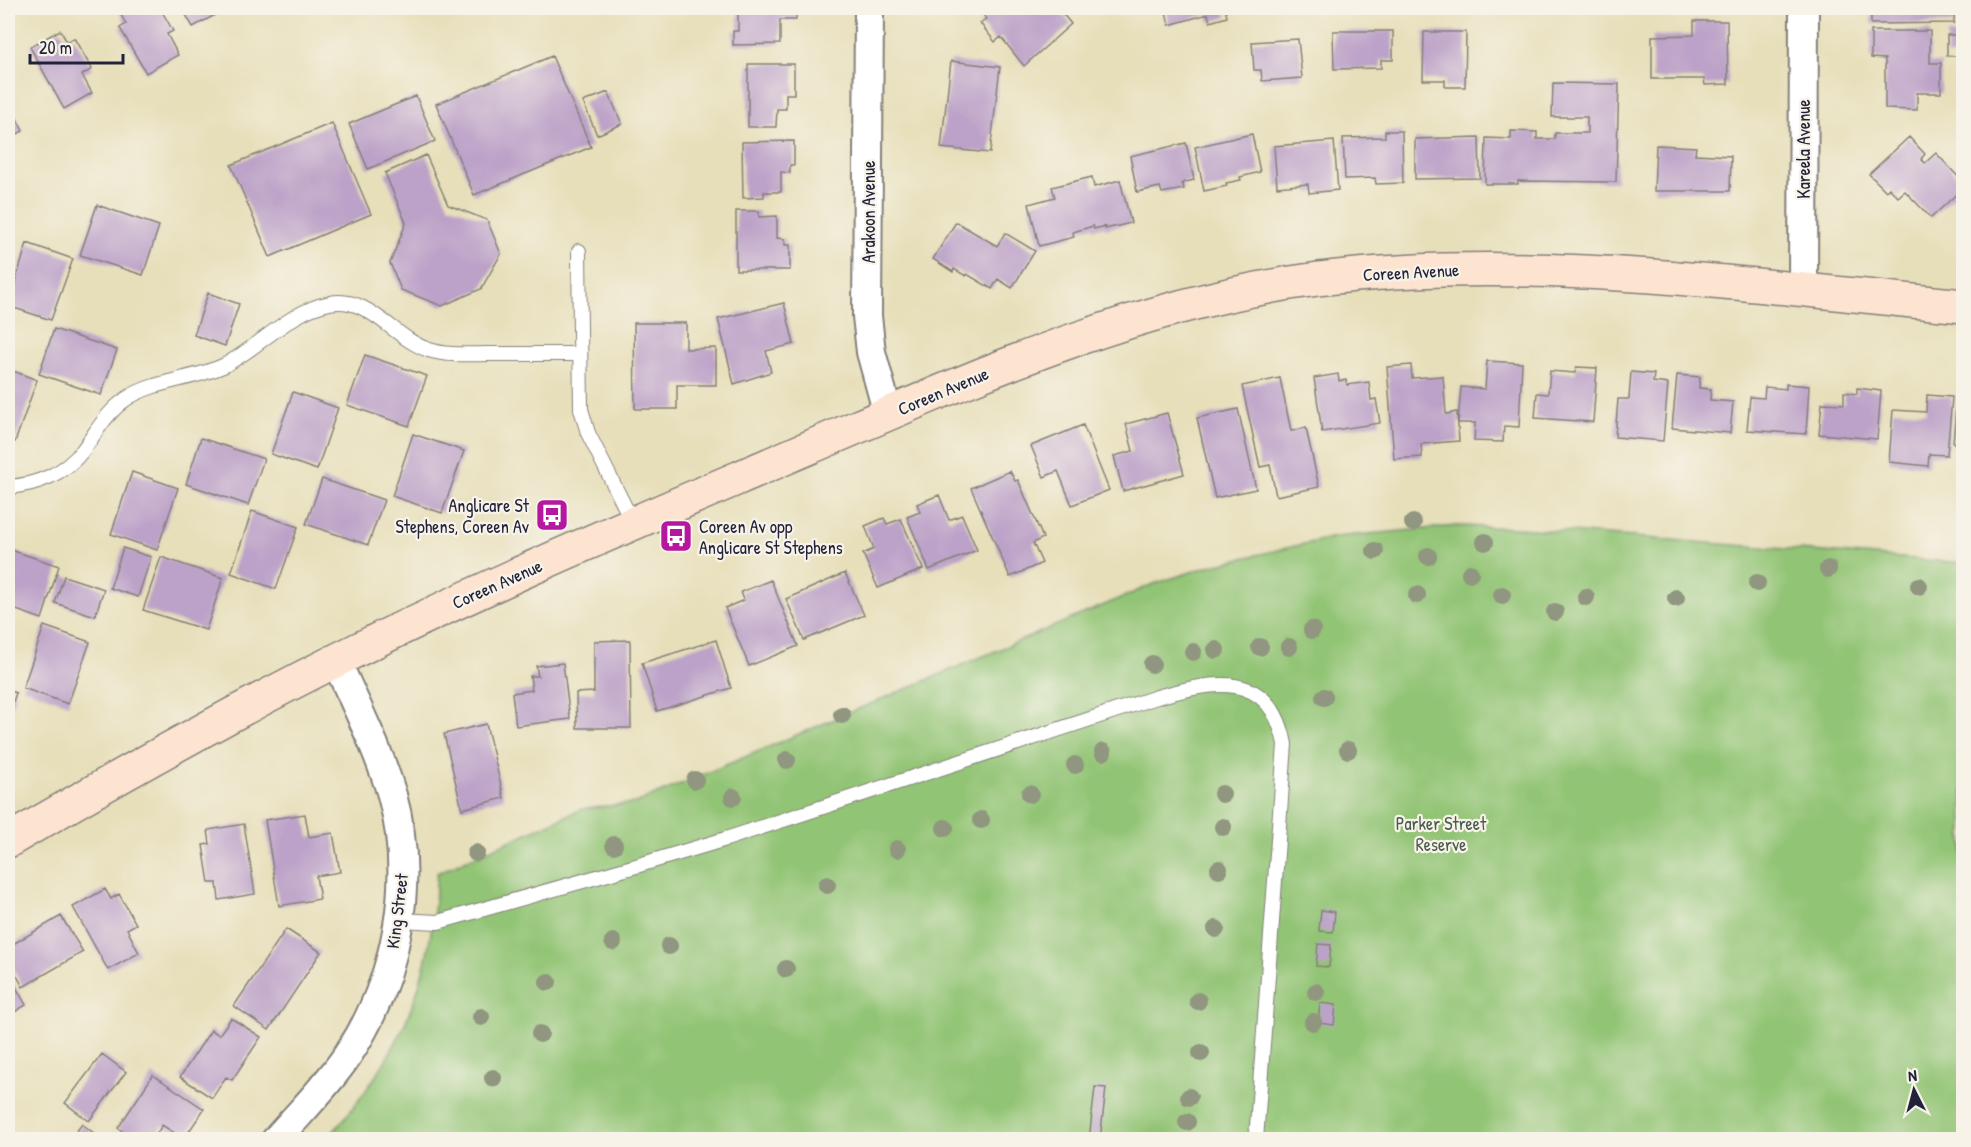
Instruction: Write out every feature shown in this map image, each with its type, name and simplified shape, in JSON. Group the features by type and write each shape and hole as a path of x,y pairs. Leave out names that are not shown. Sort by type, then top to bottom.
{"street":[{"name":"Arakoon Avenue","path":"869,8 867,316 871,352 888,414"},
{"name":"Kareela Avenue","path":"1803,291 1804,8"},
{"name":"Coreen Avenue","path":"8,841 170,748 336,660 432,613 633,523 1001,366 1108,326 1221,296 1313,280 1418,271 1537,269 1964,306"},
{"name":"King Street","path":"276,1140 333,1074 361,1033 385,976 399,920 403,857 399,824 385,773 336,660"}],"lane":[{"path":"579,251 581,409 588,433 633,523"},
{"path":"8,487 44,479 67,467 82,451 111,410 130,397 203,374 226,364 293,318 332,302 352,303 375,313 409,342 432,351 459,354 579,354"},
{"path":"399,920 438,922 615,872 726,839 1157,697 1202,685 1221,683 1244,689 1263,698 1274,710 1282,727 1285,744 1256,1140"}],"green space":[{"name":"Parker Street Reserve","path":"1457,526 1519,528 1963,563 1963,1139 326,1140 374,1079 408,1017 428,950 437,873 582,809 636,803 1154,584 1213,565 1335,537"}],"building":[{"path":"117,8 160,8 173,31 167,34 178,55 146,73 120,28 126,24"},
{"path":"182,8 228,8 193,27"},
{"path":"738,8 796,8 796,20 780,20 780,44 733,45 733,31 738,31"},
{"path":"994,8 1058,8 1071,24 1024,66 1001,37 995,42 980,23 986,19 984,16"},
{"path":"1165,8 1225,8 1227,17 1210,22 1208,14 1169,25"},
{"path":"1871,8 1954,8 1954,23 1871,24"},
{"path":"1694,21 1727,21 1728,84 1705,85 1704,79 1652,79 1652,36 1694,35"},
{"path":"60,30 67,42 74,38 92,69 82,75 92,93 64,109 30,47"},
{"path":"1333,31 1393,31 1393,60 1381,60 1381,68 1334,69"},
{"path":"1871,31 1930,31 1930,63 1941,63 1941,93 1917,93 1917,110 1885,109 1885,59 1871,58"},
{"path":"1424,32 1466,32 1465,87 1445,87 1445,80 1423,80"},
{"path":"1947,35 1964,35 1964,56 1947,56"},
{"path":"1298,39 1302,78 1262,81 1261,70 1254,70 1252,42"},
{"path":"552,56 591,147 474,195 436,104"},
{"path":"951,61 1000,67 990,153 941,148"},
{"path":"748,64 794,64 794,94 786,94 786,109 777,109 776,127 748,127"},
{"path":"1553,83 1619,84 1616,182 1518,181 1518,184 1485,184 1486,138 1511,139 1511,131 1537,132 1537,139 1555,139 1555,133 1587,133 1587,117 1552,117"},
{"path":"608,92 622,124 597,135 583,102"},
{"path":"416,96 435,141 368,169 349,124"},
{"path":"8,101 23,131 8,139"},
{"path":"332,123 371,214 270,257 231,165"},
{"path":"1385,131 1402,131 1403,183 1376,184 1375,178 1345,179 1343,138 1385,137"},
{"path":"1252,134 1260,172 1240,177 1241,180 1226,183 1227,186 1204,191 1195,147"},
{"path":"1479,137 1480,178 1415,179 1415,139"},
{"path":"1909,137 1925,154 1921,159 1925,163 1936,153 1964,183 1964,187 1931,218 1905,191 1898,197 1889,188 1886,191 1869,174"},
{"path":"794,141 794,165 790,165 790,173 781,172 781,192 764,192 764,197 743,198 742,142"},
{"path":"1334,141 1338,190 1309,193 1308,184 1277,187 1274,146"},
{"path":"1186,143 1194,180 1182,183 1184,189 1162,193 1160,187 1137,192 1130,156"},
{"path":"1656,145 1696,147 1695,154 1731,156 1730,191 1654,191"},
{"path":"426,155 448,205 487,220 501,254 481,289 442,306 401,290 390,263 406,223 385,173"},
{"path":"1092,177 1094,187 1120,180 1131,223 1105,229 1105,226 1094,229 1093,226 1073,232 1074,237 1039,246 1029,204 1055,197 1052,187"},
{"path":"97,205 159,226 143,275 80,255"},
{"path":"736,211 759,211 759,217 777,216 777,238 785,239 785,245 790,245 790,270 736,270"},
{"path":"956,222 997,246 1005,233 1035,251 1012,288 998,279 992,289 967,274 966,276 954,269 953,272 933,259"},
{"path":"27,243 73,259 51,320 8,306"},
{"path":"208,293 239,304 225,346 194,335"},
{"path":"784,303 794,344 766,351 771,372 734,384 718,319"},
{"path":"634,323 686,323 686,349 716,348 716,385 677,385 677,409 635,409"},
{"path":"54,329 117,350 101,395 39,374"},
{"path":"365,355 427,376 409,426 347,405"},
{"path":"1487,361 1522,363 1519,427 1504,426 1503,442 1474,441 1475,423 1458,423 1461,387 1485,389"},
{"path":"1411,365 1412,378 1443,376 1446,414 1457,412 1459,441 1421,444 1422,457 1394,459 1387,367"},
{"path":"1576,367 1597,368 1593,422 1535,418 1537,393 1548,394 1550,371 1575,373"},
{"path":"8,369 37,380 15,442 8,439"},
{"path":"1631,372 1654,374 1653,382 1668,384 1663,441 1615,437 1618,399 1629,399"},
{"path":"1338,374 1339,381 1346,380 1347,385 1369,382 1371,400 1376,399 1380,423 1322,432 1314,378"},
{"path":"1677,375 1700,377 1699,388 1711,389 1710,400 1733,402 1730,433 1672,428"},
{"path":"1280,378 1291,431 1306,428 1319,487 1276,496 1270,465 1260,467 1242,386"},
{"path":"1786,384 1809,386 1806,434 1747,430 1750,397 1764,398 1765,387 1786,389"},
{"path":"1857,388 1881,391 1877,439 1819,434 1822,403 1844,404 1844,392 1857,394"},
{"path":"293,392 338,408 317,470 271,454"},
{"path":"1927,395 1952,397 1947,455 1929,454 1928,466 1889,462 1893,410 1926,412"},
{"path":"1957,396 1964,397 1964,444 1953,443"},
{"path":"1238,409 1256,489 1215,498 1197,418"},
{"path":"1167,413 1184,474 1123,491 1114,456 1133,451 1126,424"},
{"path":"1083,425 1109,490 1072,505 1058,471 1044,477 1031,446"},
{"path":"413,434 464,451 442,513 392,496"},
{"path":"201,438 264,459 248,505 186,484"},
{"path":"1010,471 1015,481 1018,480 1043,538 1033,543 1042,563 1010,577 971,488"},
{"path":"132,472 178,488 157,550 111,534"},
{"path":"322,479 384,500 368,545 306,524"},
{"path":"939,495 949,520 962,515 977,550 929,570 907,517 920,512 917,504"},
{"path":"252,511 298,527 276,589 231,573"},
{"path":"884,518 887,524 901,519 923,569 878,588 863,554 874,549 865,526"},
{"path":"123,548 151,557 138,597 110,588"},
{"path":"8,549 59,566 42,619 8,607"},
{"path":"161,557 223,578 206,630 143,610"},
{"path":"845,573 864,615 804,640 786,599"},
{"path":"64,576 104,589 95,616 55,603"},
{"path":"771,580 798,646 749,666 725,608 744,600 741,592"},
{"path":"44,626 90,642 68,704 23,688"},
{"path":"630,640 631,728 577,728 576,693 594,692 594,641"},
{"path":"716,640 731,688 657,711 642,663"},
{"path":"563,663 570,719 516,726 512,693 532,690 530,676 538,676 536,666"},
{"path":"8,690 16,693 8,717"},
{"path":"486,724 504,798 462,809 444,734"},
{"path":"305,814 309,837 333,833 340,872 316,876 320,899 279,906 265,820"},
{"path":"244,824 255,894 219,900 217,883 209,883 203,845 210,844 208,830"},
{"path":"105,889 111,899 119,894 136,924 127,929 139,953 108,970 73,907"},
{"path":"1321,910 1335,912 1333,932 1319,931"},
{"path":"61,916 83,952 23,987 8,959 8,947"},
{"path":"286,929 321,952 269,1030 234,1006"},
{"path":"1318,944 1331,945 1329,967 1316,966"},
{"path":"8,973 26,1005 8,1016"},
{"path":"1320,1003 1336,1005 1334,1025 1318,1023"},
{"path":"231,1018 261,1037 232,1080 226,1077 212,1098 180,1077 211,1030 219,1035"},
{"path":"102,1054 126,1072 89,1121 65,1103"},
{"path":"153,1075 204,1109 184,1139 162,1125 153,1140 135,1140 118,1128"},
{"path":"1095,1087 1106,1088 1100,1140 1089,1140"},
{"path":"82,1124 103,1140 70,1140"}],"place":[{"name":"Anglicare St Stephens, Coreen Av","path":"552,515"},
{"name":"Coreen Av opp Anglicare St Stephens","path":"676,536"}]}
